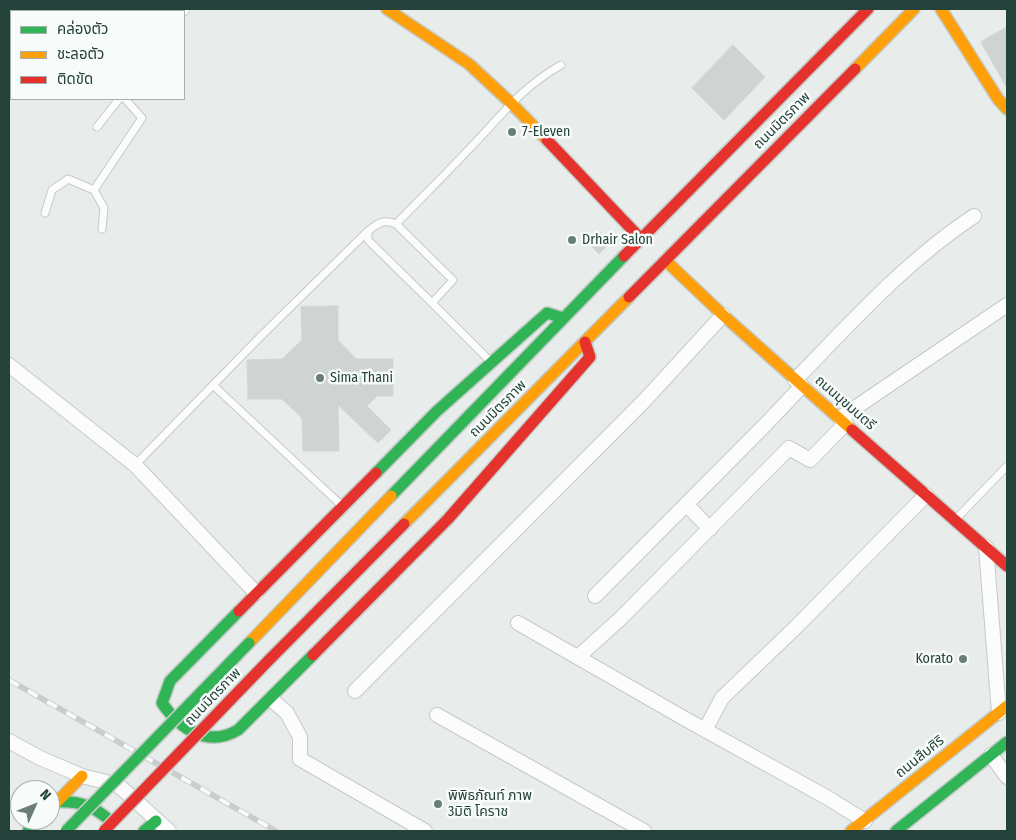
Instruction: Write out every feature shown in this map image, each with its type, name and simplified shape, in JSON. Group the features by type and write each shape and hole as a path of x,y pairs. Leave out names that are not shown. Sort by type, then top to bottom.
{"main road":[{"path":"388,9 469,64 511,103 641,240"},
{"name":"ถนนมิตรภาพ","path":"66,831 563,318 868,9"},
{"name":"ถนนมิตรภาพ","path":"104,831 268,661 914,9"},
{"path":"941,9 998,99 1007,109"},
{"name":"ถนนมุขมนตรี","path":"666,261 798,383 843,420 1007,566"},
{"path":"563,318 547,313 437,411 342,506 170,681 162,704 168,714 190,731 207,737 224,737 240,729 448,519 590,357 585,342"},
{"name":"ถนนสืบศิริ","path":"851,831 1003,709"},
{"path":"896,831 1007,742"},
{"path":"60,800 82,776"},
{"path":"60,804 73,800 91,805 107,818 114,831"},
{"path":"144,831 156,821"}],"street":[{"path":"595,596 686,504 899,275 926,250 974,216"},
{"path":"578,657 621,618 789,448 810,460 843,420 1007,305"},
{"path":"354,691 645,400 723,315"},
{"path":"9,364 135,465 256,593"},
{"path":"705,730 722,698 926,495"},
{"path":"686,504 710,529"},
{"path":"986,547 1003,709"},
{"path":"518,623 828,798 865,821"},
{"path":"271,699 287,713 300,737 300,760 425,831"},
{"path":"438,715 644,831"},
{"path":"9,741 40,758 82,776 118,785 169,831"},
{"path":"991,755 1007,776"}],"lane":[{"path":"396,224 473,146 511,103 530,85 561,65"},
{"path":"97,127 118,100"},
{"path":"94,190 142,118 126,100"},
{"path":"45,213 52,190 68,179 94,190 104,208 102,229"},
{"path":"135,465 376,224 387,220 396,224 453,280 432,303"},
{"path":"368,232 368,240 491,362"},
{"path":"213,385 342,506"},
{"path":"955,520 1007,466"}],"building":[{"path":"1007,27 1007,88 981,42"},
{"path":"733,45 765,77 724,120 692,88"},
{"path":"601,233 611,242 599,254 589,244"},
{"name":"Sima Thani","path":"338,306 338,340 356,359 393,359 393,396 377,396 367,406 391,430 378,443 338,405 339,451 303,451 302,418 282,399 248,399 247,360 282,359 302,340 301,307"}],"railway":[{"path":"9,680 276,831"}],"traffic: fast":[{"path":"391,496 624,256"},
{"path":"376,473 437,411 547,313 563,318"},
{"path":"239,611 170,681 162,703 177,721 186,728 195,733 216,737 238,730 313,655"},
{"path":"66,831 249,643"},
{"path":"896,831 1007,742"},
{"path":"60,802 84,805 107,818"},
{"path":"144,831 156,821"}],"traffic: slow":[{"path":"387,9 469,64 547,140"},
{"path":"855,69 914,9"},
{"path":"941,9 998,99 1007,109"},
{"path":"666,261 723,315 852,430"},
{"path":"404,524 629,297"},
{"path":"249,643 391,496"},
{"path":"851,831 1007,706"},
{"path":"60,799 82,776"}],"traffic: jam":[{"path":"624,256 868,9"},
{"path":"629,297 855,69"},
{"path":"547,140 641,239"},
{"path":"313,655 448,519 590,357 585,342"},
{"path":"852,430 1007,566"},
{"path":"239,611 376,473"},
{"path":"268,661 404,524"},
{"path":"104,831 268,661"}],"place":[{"name":"7-Eleven","path":"512,132"},
{"name":"Drhair Salon","path":"572,240"},
{"name":"Sima Thani","path":"320,378"},
{"name":"Korato","path":"963,659"},
{"name":"พิพิธภัณท์ ภาพ 3มิติ โคราช","path":"438,804"}]}
